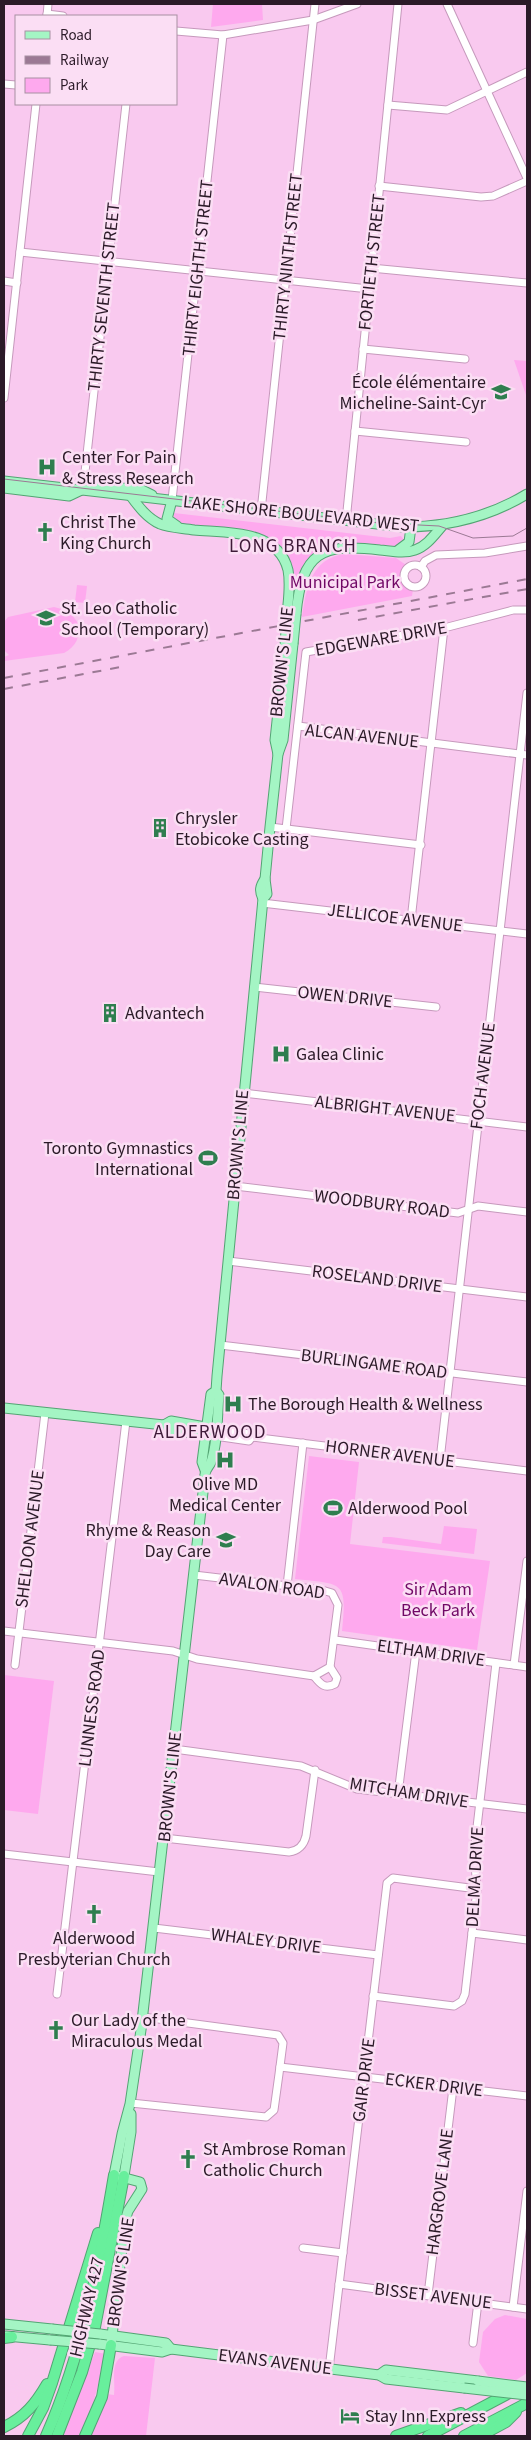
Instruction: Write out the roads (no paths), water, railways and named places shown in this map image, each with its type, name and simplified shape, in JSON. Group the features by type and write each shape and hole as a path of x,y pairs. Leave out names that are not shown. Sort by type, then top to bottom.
{"highway":[{"name":"HIGHWAY 427","path":"46,2436 76,2356 92,2291 107,2215 120,2179"},
{"name":"HIGHWAY 427","path":"57,2436 82,2372 95,2327 120,2179"},
{"path":"28,2436 43,2408 100,2228 107,2215"},
{"path":"85,2436 102,2397 111,2340"},
{"path":"4,2427 17,2420 32,2407 60,2358"},
{"path":"428,2436 527,2385"},
{"path":"464,2436 527,2400"},
{"path":"480,2436 506,2422 527,2400"},
{"path":"396,2436 493,2402"}],"main road":[{"name":"LAKE SHORE BOULEVARD WEST","path":"4,481 411,527 443,525 489,513 527,494"},
{"name":"LAKE SHORE BOULEVARD WEST","path":"4,488 69,496 92,484 142,490 159,499"},
{"name":"BROWN'S LINE","path":"130,495 142,511 156,522 183,528 250,536 265,541 275,548 288,569 292,615"},
{"path":"172,500 168,521 183,528"},
{"name":"BROWN'S LINE","path":"111,2340 125,2222 128,2211 142,2189 140,2182 120,2179 131,2132 130,2103 154,1928 194,1575 205,1470 202,1462 219,1395 216,1391 243,1093 263,901 267,894 265,879 278,754 275,740 292,615 302,579 309,564 320,555 340,547 413,551 424,545 443,525"},
{"path":"396,551 409,542 411,527"},
{"name":"HORNER AVENUE","path":"4,1408 164,1425 171,1421 211,1432"},
{"name":"EVANS AVENUE","path":"4,2324 100,2334 111,2340 162,2352 170,2349 379,2375 386,2380 464,2388 527,2400"},
{"name":"EVANS AVENUE","path":"7,2337 98,2344 111,2340"},
{"name":"EVANS AVENUE","path":"379,2375 386,2370 527,2385"}],"street":[{"path":"47,15 48,4"},
{"name":"THIRTY NINTH STREET","path":"261,511 315,4"},
{"path":"178,31 223,35 313,20 357,4"},
{"name":"FORTIETH STREET","path":"346,521 398,4"},
{"path":"379,186 481,197 493,196 527,180 447,4"},
{"name":"THIRTY EIGHTH STREET","path":"172,500 223,35"},
{"path":"388,105 447,110 527,72"},
{"path":"4,398 36,105"},
{"name":"THIRTY SEVENTH STREET","path":"83,490 126,105"},
{"path":"20,252 369,289"},
{"path":"372,268 527,283"},
{"path":"4,280 17,283"},
{"path":"363,349 465,360"},
{"path":"355,431 466,442"},
{"path":"422,567 430,557 527,546"},
{"name":"EDGEWARE DRIVE","path":"298,726 306,652 444,628 514,610 527,610"},
{"path":"411,920 433,743 444,628"},
{"name":"FOCH AVENUE","path":"440,1460 500,931 524,754 527,693"},
{"name":"ALCAN AVENUE","path":"286,828 298,726 524,754"},
{"path":"270,827 421,845"},
{"name":"JELLICOE AVENUE","path":"263,901 527,934"},
{"name":"OWEN DRIVE","path":"254,987 436,1007"},
{"name":"ALBRIGHT AVENUE","path":"243,1093 527,1127"},
{"name":"WOODBURY ROAD","path":"235,1186 458,1213 478,1206 527,1212"},
{"name":"ROSELAND DRIVE","path":"228,1261 527,1297"},
{"name":"BURLINGAME ROAD","path":"220,1345 527,1382"},
{"name":"SHELDON AVENUE","path":"14,1665 45,1413"},
{"name":"LUNNESS ROAD","path":"57,1994 101,1642 126,1421"},
{"name":"HORNER AVENUE","path":"211,1432 249,1434 252,1438 527,1471"},
{"path":"287,1586 303,1443"},
{"path":"514,1665 527,1561"},
{"name":"AVALON ROAD","path":"194,1575 322,1590 333,1595 338,1605 334,1640"},
{"path":"4,1631 184,1654 197,1659 314,1676 330,1667"},
{"path":"314,1676 322,1686 329,1687 335,1684 337,1678 330,1667 334,1640"},
{"name":"ELTHAM DRIVE","path":"334,1640 527,1667"},
{"path":"398,1794 416,1651"},
{"name":"DELMA DRIVE","path":"374,1996 454,2006 462,2001 465,1994 477,1889 474,1853 496,1663"},
{"name":"MITCHAM DRIVE","path":"174,1749 301,1766 315,1770 352,1788 527,1810"},
{"path":"164,1838 289,1852 295,1851 303,1844 306,1836 315,1770"},
{"path":"4,1854 159,1872"},
{"name":"GAIR DRIVE","path":"329,2369 387,1882 393,1878 477,1889"},
{"name":"WHALEY DRIVE","path":"154,1928 378,1954"},
{"path":"472,1933 527,1940"},
{"path":"130,2103 267,2117 274,2110 283,2043 278,2035 143,2017"},
{"name":"ECKER DRIVE","path":"280,2067 527,2096"},
{"name":"HARGROVE LANE","path":"428,2295 453,2088"},
{"path":"513,2306 527,2191"},
{"path":"303,2248 342,2253"},
{"name":"BISSET AVENUE","path":"339,2284 527,2309"},
{"path":"473,2344 478,2302"}],"tram line":[{"path":"4,479 379,523 439,526 473,538 513,536 527,528"}],"railway":[{"path":"4,678 527,579"},
{"path":"358,620 527,589"},
{"path":"4,689 126,666"}],"place":[{"name":"École élémentaire Micheline-Saint-Cyr","path":"501,392"},
{"name":"Center For Pain & Stress Research","path":"47,467"},
{"name":"Christ The King Church","path":"45,532"},
{"name":"St. Leo Catholic School (Temporary)","path":"46,618"},
{"name":"Chrysler Etobicoke Casting","path":"160,828"},
{"name":"Advantech","path":"110,1013"},
{"name":"Galea Clinic","path":"281,1054"},
{"name":"Toronto Gymnastics International","path":"208,1158"},
{"name":"The Borough Health & Wellness","path":"233,1404"},
{"name":"Olive MD Medical Center","path":"225,1460"},
{"name":"Alderwood Pool","path":"333,1508"},
{"name":"Rhyme & Reason Day Care","path":"226,1540"},
{"name":"Alderwood Presbyterian Church","path":"94,1914"},
{"name":"Our Lady of the Miraculous Medal","path":"56,2030"},
{"name":"St Ambrose Roman Catholic Church","path":"188,2159"},
{"name":"Stay Inn Express","path":"350,2416"}],"district":[{"name":"LONG BRANCH","path":"293,546"},
{"name":"ALDERWOOD","path":"210,1432"}],"park label":[{"name":"Municipal Park","path":"345,582"},
{"name":"Sir Adam Beck Park","path":"438,1599"}]}
